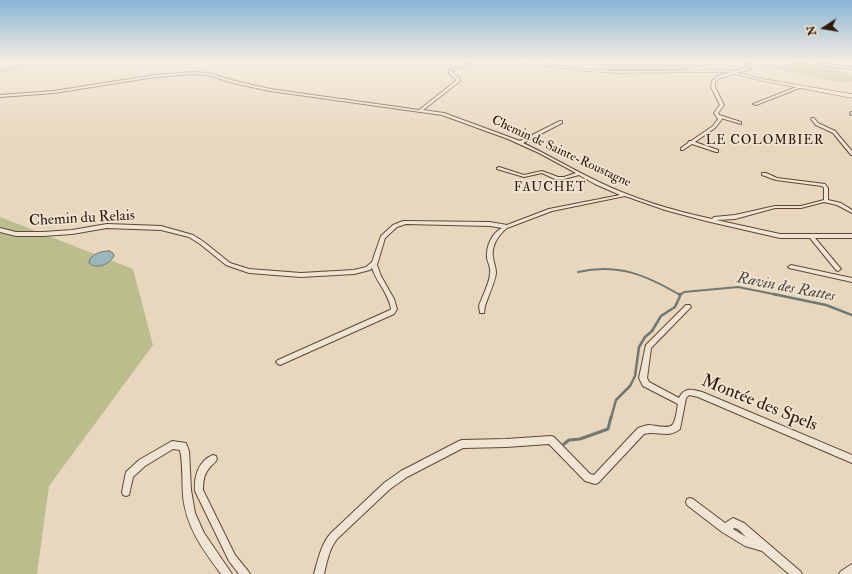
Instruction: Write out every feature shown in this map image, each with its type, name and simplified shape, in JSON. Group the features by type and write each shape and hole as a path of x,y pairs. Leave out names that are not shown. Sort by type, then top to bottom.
{"street":[{"name":"Chemin de Sainte-Roustagne","path":"0,96 54,92 80,88"},
{"name":"Chemin de Sainte-Roustagne","path":"261,88 320,98 422,110 446,115 520,142 579,174 626,195 667,209 708,220 775,235 812,237 852,236"},
{"path":"422,110 449,88"},
{"path":"682,149 690,142 714,127 720,119 716,113 722,105 714,88"},
{"path":"755,104 798,88"},
{"path":"805,88 852,96"},
{"path":"719,116 740,123"},
{"path":"813,119 817,124 834,132 852,154"},
{"path":"520,142 561,122"},
{"path":"700,145 705,143 705,140"},
{"path":"690,142 717,151"},
{"path":"499,168 524,176 541,172 557,178 564,178 579,174"},
{"path":"764,174 776,179 823,185 826,189 826,201"},
{"path":"482,311 482,306 493,275 494,270 490,257 495,236 499,230 551,210 626,195"},
{"path":"708,220 735,217 775,207 800,207 826,201 839,204 852,212"},
{"path":"280,362 389,314 394,309 393,302 382,285 374,265 383,238 395,226 401,223 412,222 490,224 507,227"},
{"name":"Chemin du Relais","path":"0,230 16,234 43,234 72,232 107,226 168,229 197,239 228,264 245,270 262,272 314,274 359,271 374,265"},
{"path":"812,237 838,269"},
{"path":"792,268 852,280"},
{"path":"682,403 646,384 643,378 648,347 688,307"},
{"name":"Montée des Spels","path":"319,574 329,542 343,527 395,480 452,448 466,443 506,443 551,440 585,475 596,480 641,431 649,428 668,431 674,429 677,426 683,397 688,392 699,394 852,459"},
{"path":"126,492 129,475 142,463 172,445 183,446 185,451 189,504 194,523 228,574"},
{"path":"213,459 206,464 201,473 198,480 199,491 232,558 245,574"},
{"path":"690,502 725,529 748,543 764,546 797,574"},
{"path":"844,574 852,570"}],"green space":[{"path":"0,217 133,269 153,345 49,486 37,574 0,574"}],"water":[{"path":"109,251 113,253 114,256 106,264 96,266 89,263 91,257 99,252"}],"waterway":[{"path":"578,272 606,269 619,270 643,277 680,295"},
{"name":"Ravin des Rattes","path":"681,294 684,292 738,287 773,294"},
{"name":"Ravin des Rattes","path":"611,418 616,400 630,386 635,376 639,347 645,337 652,331 661,316 675,307 681,294"},
{"name":"Ravin des Rattes","path":"773,294 778,295"},
{"name":"Ravin des Rattes","path":"773,294 826,305 852,315"},
{"name":"Ravin des Rattes","path":"564,444 569,440 580,439 608,429 611,417"}],"district":[{"name":"LE COLOMBIER","path":"765,141"},
{"name":"FAUCHET","path":"550,188"}]}
